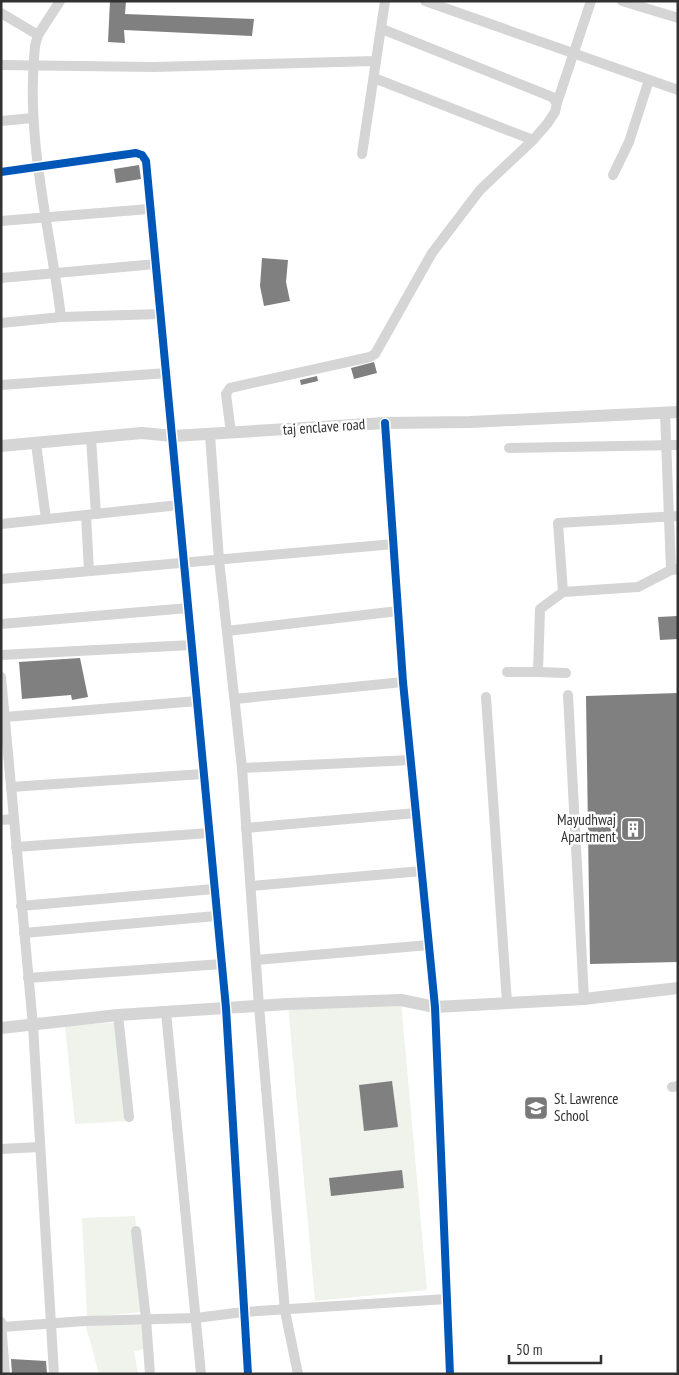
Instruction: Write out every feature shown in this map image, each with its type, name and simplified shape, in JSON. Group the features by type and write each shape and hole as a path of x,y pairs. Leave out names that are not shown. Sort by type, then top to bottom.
{"street":[{"path":"60,1 38,35 33,64 33,118 36,168 56,274 61,317"},
{"path":"362,154 385,1"},
{"path":"425,1 678,90"},
{"path":"231,433 226,394 230,388 370,357 375,354 432,253 480,190 533,140 555,112 591,1"},
{"path":"622,1 678,18"},
{"path":"1,13 38,35"},
{"path":"382,29 552,97 557,103"},
{"path":"1,65 154,67 376,62"},
{"path":"374,78 533,140"},
{"path":"613,175 629,142 649,80"},
{"path":"1,121 33,118"},
{"path":"1,172 136,154 142,155 146,161 173,436 182,563 192,645 226,1008 248,1374"},
{"path":"1,220 150,209"},
{"path":"1,278 156,264"},
{"path":"1,323 61,317 160,314"},
{"path":"1,385 167,373"},
{"name":"taj enclave road","path":"1,446 142,433 173,436 210,435 385,423 470,422 678,412"},
{"path":"538,672 540,610 563,592 638,587 674,569 674,516 666,446 665,413"},
{"path":"385,423 403,682 435,1008 450,1374"},
{"path":"210,435 219,560 242,768 259,1006 285,1311 298,1374"},
{"path":"89,570 91,438"},
{"path":"36,444 46,519"},
{"path":"509,448 678,445"},
{"path":"1,524 179,505"},
{"path":"563,592 558,523 674,516"},
{"path":"1,579 394,544"},
{"path":"1,624 188,608"},
{"path":"226,631 398,611"},
{"path":"1,655 192,645"},
{"path":"507,672 566,672"},
{"path":"1,677 33,1026 49,1323 54,1374"},
{"path":"234,699 403,682"},
{"path":"568,695 584,999"},
{"path":"486,697 501,1004"},
{"path":"5,717 197,701"},
{"path":"242,768 411,760"},
{"path":"11,787 203,774"},
{"path":"246,828 416,814"},
{"path":"1,820 14,819"},
{"path":"16,847 209,833"},
{"path":"251,886 422,871"},
{"path":"21,906 214,889"},
{"path":"24,933 216,916"},
{"path":"256,960 429,946"},
{"path":"28,978 222,964"},
{"path":"1,1028 33,1026 118,1015 259,1006 401,1000 435,1008 584,999 678,988"},
{"path":"166,1012 201,1374"},
{"path":"118,1015 129,1117"},
{"path":"1,1149 39,1147"},
{"path":"136,1231 150,1374"},
{"path":"2,1327 49,1323 196,1318 243,1312 285,1311 447,1299"},
{"path":"1,1322 3,1368"}],"shaded area":[{"path":"401,1001 427,1290 315,1301 288,1005"},
{"path":"119,1022 128,1121 75,1124 65,1026"},
{"path":"135,1216 142,1312 87,1317 82,1218"},
{"path":"85,1323 142,1325 148,1349 134,1351 138,1374 99,1374"}],"building":[{"path":"110,1 126,1 125,14 254,19 252,36 124,30 125,43 108,42"},
{"path":"139,165 141,179 116,183 114,169"},
{"path":"262,258 288,260 286,282 290,301 264,306 260,286"},
{"path":"374,362 377,373 354,379 351,368"},
{"path":"317,376 318,381 301,385 300,380"},
{"path":"678,616 678,639 660,640 658,617"},
{"path":"80,658 88,697 72,700 71,695 22,699 19,662"},
{"name":"Mayudhwaj Apartment","path":"678,693 678,962 590,964 586,696"},
{"path":"392,1081 398,1127 364,1131 359,1085"},
{"path":"402,1170 404,1188 331,1196 329,1178"},
{"path":"11,1359 46,1361 47,1374 12,1374"}],"cycle path":[{"path":"1,172 136,153 142,155 146,161 226,1008 248,1374"},
{"path":"385,423 403,682 435,1007 450,1374"}],"place":[{"name":"Mayudhwaj Apartment","path":"633,829"},
{"name":"St. Lawrence School","path":"536,1108"}]}
